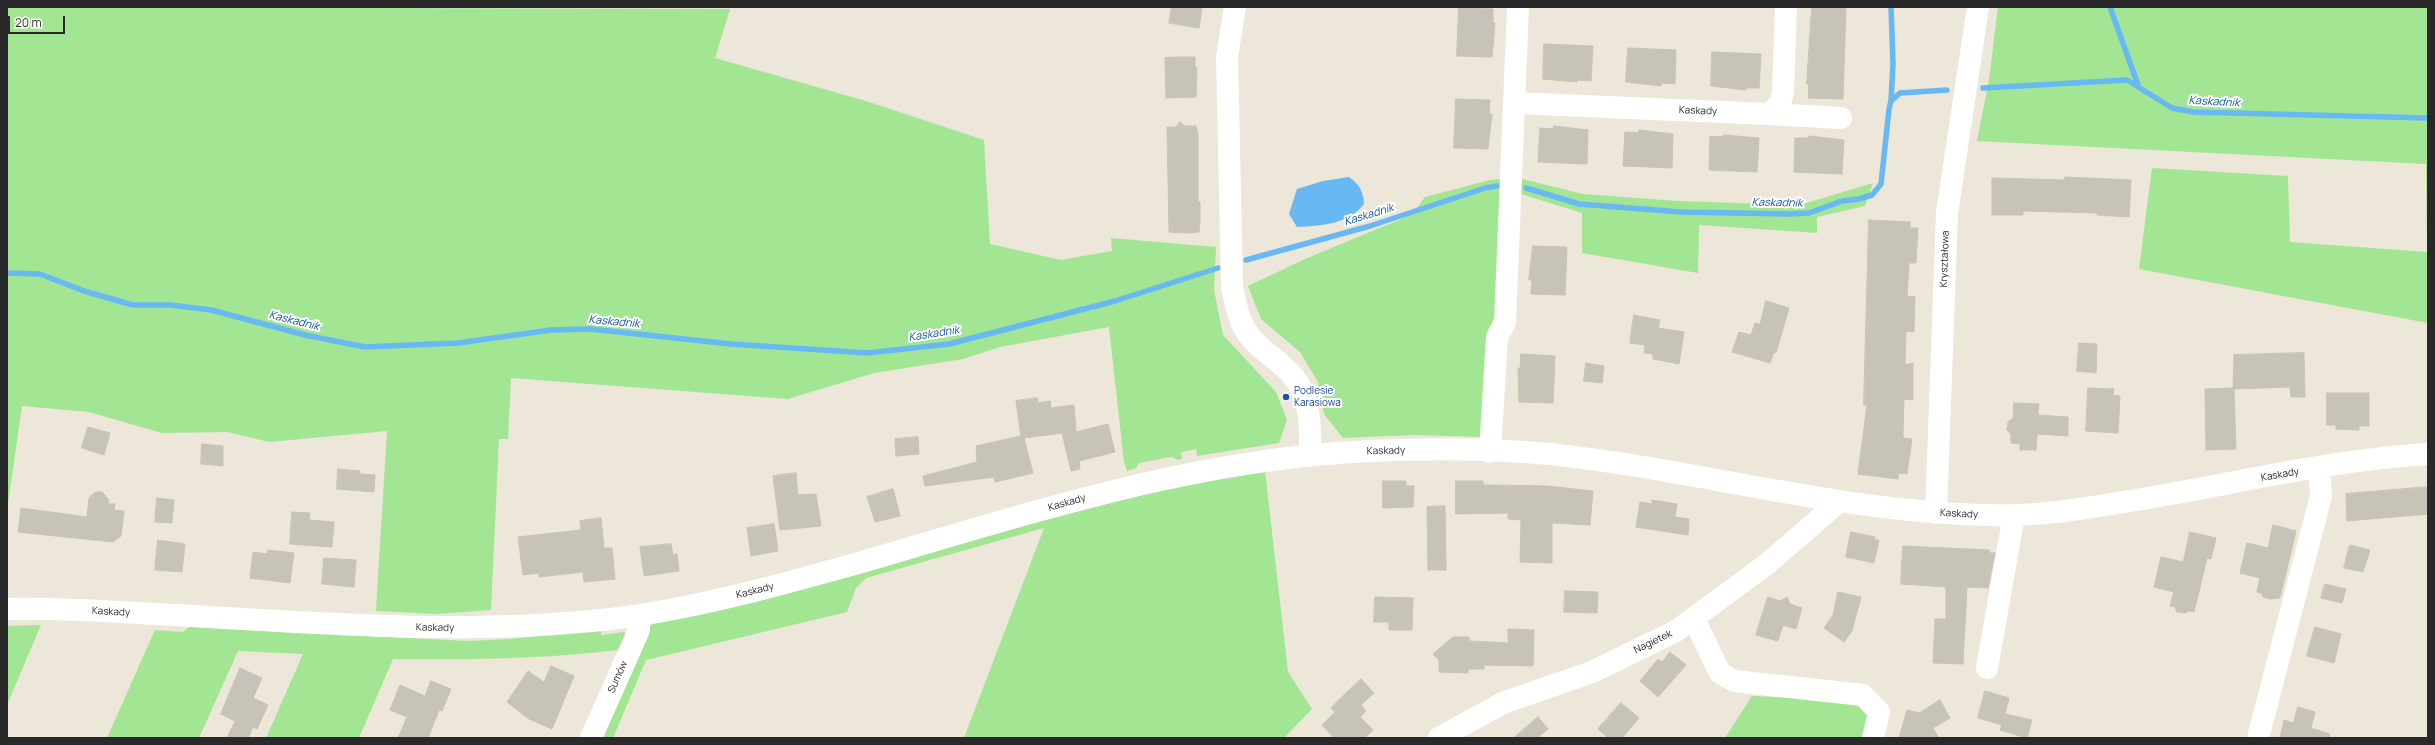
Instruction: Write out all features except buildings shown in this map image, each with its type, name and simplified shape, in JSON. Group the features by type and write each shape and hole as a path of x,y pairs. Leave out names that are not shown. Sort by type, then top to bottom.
{"street":[{"path":"1235,7 1227,57 1232,287 1238,315 1244,327 1255,342 1294,376 1302,390 1307,405 1310,455"},
{"path":"1490,452 1498,337 1505,322 1518,7"},
{"path":"1769,114 1780,104 1783,92 1786,7"},
{"name":"Kryształowa","path":"1936,513 1947,213 1978,7"},
{"name":"Kaskady","path":"1515,103 1841,118"},
{"name":"Kaskady","path":"7,609 75,610 451,629 549,625 639,615 710,602 780,585 1126,487 1194,472 1276,458 1359,451 1546,454 1628,465 1840,501 1936,513 2014,515 2101,506 2320,468 2399,456 2428,454"},
{"path":"2258,738 2321,496 2320,468"},
{"name":"Nagietek","path":"1439,738 1503,703 1592,672 1676,630 1767,564 1840,501"},
{"path":"1987,668 2014,515"},
{"name":"Sumów","path":"591,738 639,630 639,615"},
{"path":"1694,618 1720,673 1734,681 1863,695 1879,712 1873,738"}],"green space":[{"path":"7,7 730,9 715,58 866,101 984,140 990,244 1061,260 1112,251 1111,238 1216,247 1214,290 1223,335 1276,392 1287,420 1279,443 1197,456 1196,449 1181,452 1182,459 1178,460 1171,457 1139,463 1136,468 1127,471 1124,462 1109,327 1000,347 963,359 874,373 788,399 511,378 508,439 499,439 491,610 436,614 376,611 387,431 269,442 228,432 162,433 89,412 22,406 7,511"},
{"path":"1998,7 2428,7 2428,323 2139,269 2152,168 2288,176 2290,242 2427,252 2426,164 1977,141 1989,80"},
{"path":"1503,179 1498,321 1484,437 1415,435 1343,438 1324,414 1318,382 1300,352 1261,319 1248,286 1305,259 1411,215 1425,197 1490,180"},
{"path":"1522,179 1583,194 1678,201 1800,205 1873,183 1865,206 1817,217 1817,233 1699,225 1698,273 1582,253 1582,213 1521,194"},
{"path":"1265,471 1288,672 1312,709 1284,738 964,738 1044,528 866,578 856,588 847,612 646,660 613,738 597,738 645,632 655,621 1204,479"},
{"path":"41,625 7,705 7,626"},
{"path":"189,627 468,641 510,639 601,630 601,635 624,632 627,636 618,650 590,653 506,658 393,659 359,738 266,738 303,654 238,651 199,738 107,738 155,630 183,632"},
{"path":"1752,696 1858,701 1871,718 1865,738 1725,738"}],"water":[{"path":"1349,177 1356,183 1363,195 1364,204 1358,211 1343,220 1334,223 1297,227 1289,214 1297,189 1323,181"}],"waterway":[{"path":"1891,7 1893,64 1891,101"},
{"path":"2110,7 2138,85"},
{"name":"Kaskadnik","path":"1983,88 2127,80 2172,108 2193,112 2428,118"},
{"name":"Kaskadnik","path":"1526,188 1579,204 1681,212 1809,213 1842,201 1859,199 1872,195 1881,184 1891,101 1900,93 1947,90"},
{"name":"Kaskadnik","path":"1246,260 1370,226 1485,188 1497,186"},
{"name":"Kaskadnik","path":"7,273 40,274 84,291 133,305 170,305 211,310 305,335 365,347 458,343 551,330 590,329 731,344 867,353 949,344 1115,301 1218,268"}],"place":[{"name":"Podlesie Karasiowa","path":"1286,397"}]}
